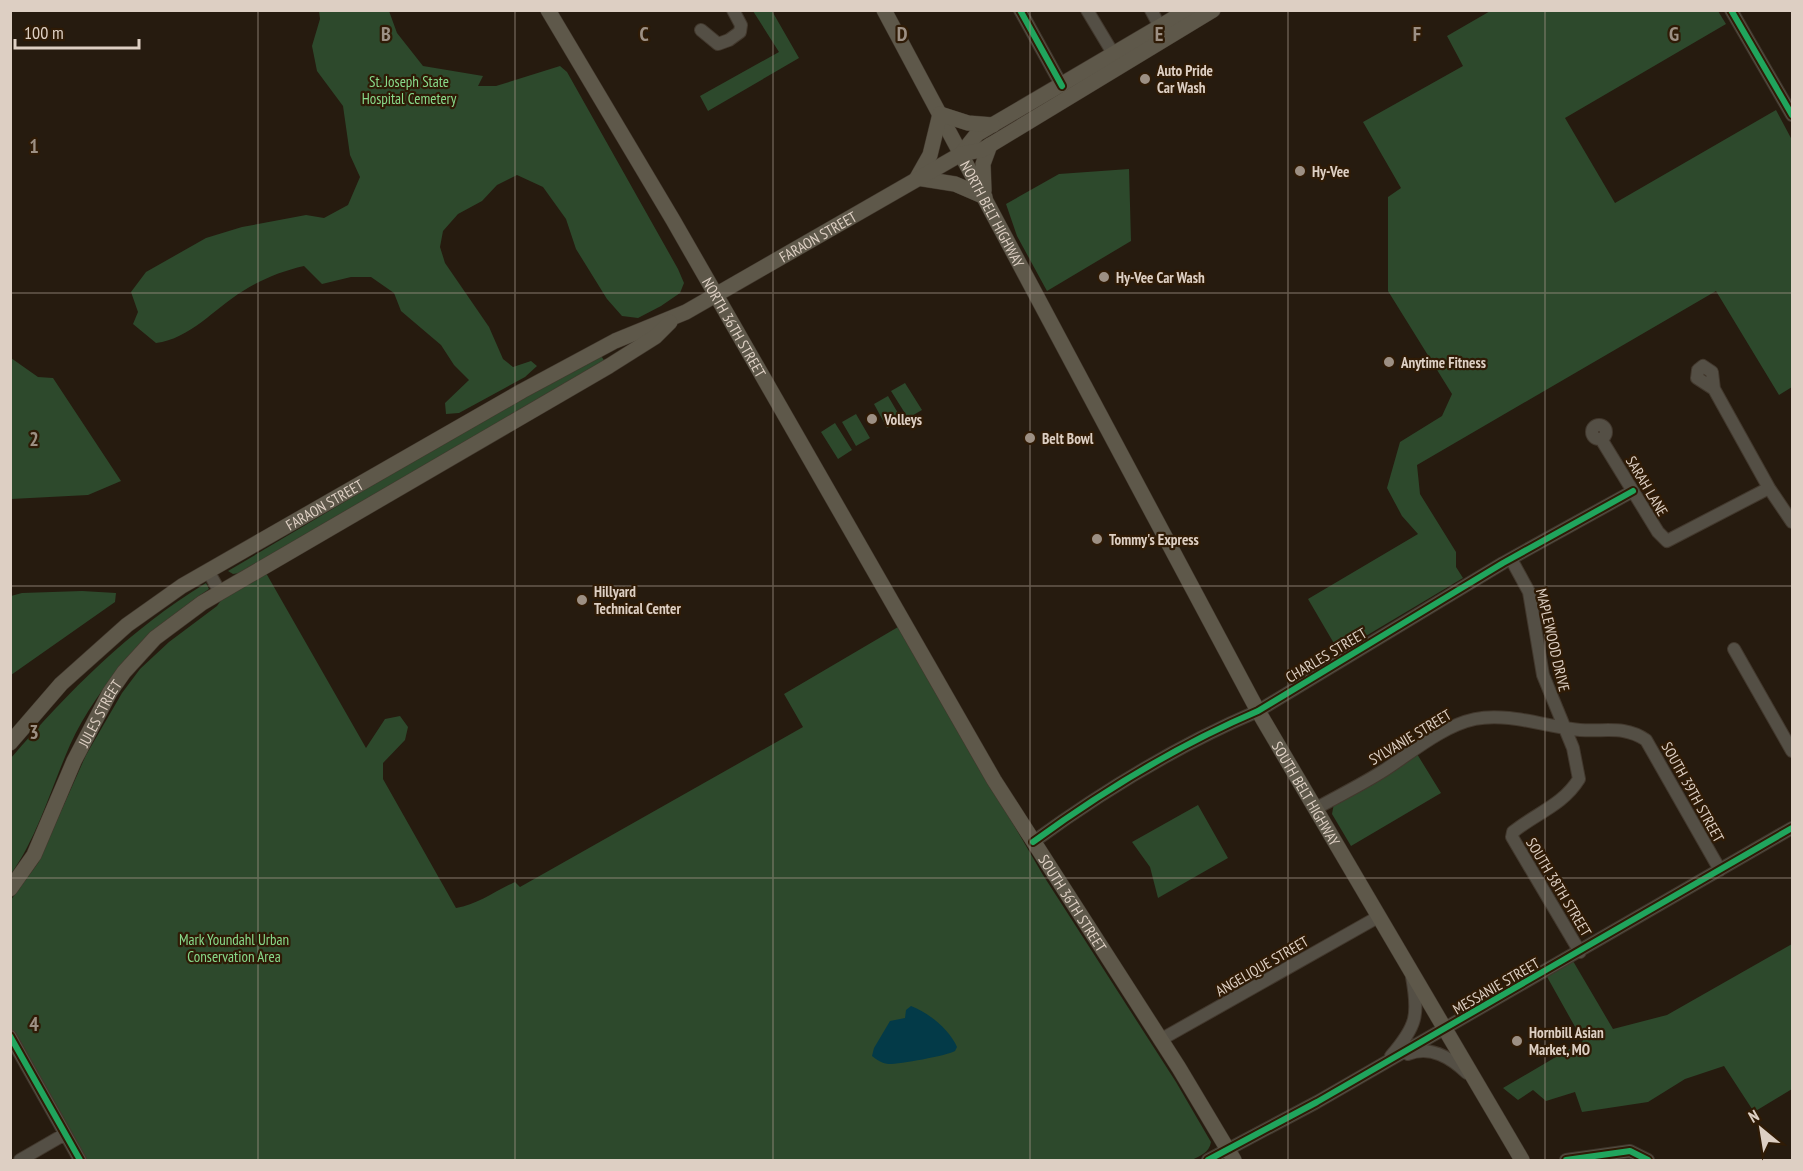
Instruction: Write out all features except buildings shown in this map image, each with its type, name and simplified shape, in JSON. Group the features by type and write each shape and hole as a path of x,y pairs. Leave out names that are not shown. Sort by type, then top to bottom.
{"main road":[{"name":"NORTH 36TH STREET","path":"548,10 917,645"},
{"name":"NORTH BELT HIGHWAY","path":"884,10 1101,418"},
{"name":"FARAON STREET","path":"961,154 977,134 1188,10"},
{"name":"FARAON STREET","path":"10,743 61,684 127,625 208,570 522,391 615,341 675,318 917,178 961,154 982,150 1213,10"},
{"path":"990,145 983,164 985,197 955,184 917,178 930,155 940,114 968,123 993,125"},
{"name":"FARAON STREET","path":"220,592 609,366 655,337 675,318"},
{"name":"SOUTH BELT HIGHWAY","path":"1101,418 1258,711 1521,1161"},
{"name":"JULES STREET","path":"10,889 34,855 99,709 124,672 170,625 220,592"},
{"name":"SOUTH 36TH STREET","path":"917,645 994,780 1161,1040 1230,1155"}],"street":[{"path":"701,30 718,44 729,40 740,32 741,25 733,10"},
{"path":"1020,10 1062,86"},
{"path":"1087,10 1114,55"},
{"path":"1151,10 1160,27"},
{"path":"1731,10 1792,115"},
{"path":"1714,389 1769,488 1792,522"},
{"name":"SARAH LANE","path":"1601,439 1658,532 1667,541 1769,488"},
{"name":"CHARLES STREET","path":"1033,842 1140,771 1258,711 1511,559 1633,491"},
{"name":"MAPLEWOOD DRIVE","path":"1511,559 1530,592 1543,675 1577,761 1579,779 1570,793 1553,808 1513,832 1512,837"},
{"path":"208,570 220,592"},
{"path":"1734,649 1792,751"},
{"name":"SYLVANIE STREET","path":"1315,809 1380,773 1450,729 1477,718 1508,719 1564,728"},
{"name":"SOUTH 39TH STREET","path":"1564,728 1621,730 1636,734 1646,740 1720,870"},
{"name":"MESSANIE STREET","path":"1208,1161 1230,1155 1384,1063 1792,828"},
{"name":"SOUTH 38TH STREET","path":"1512,837 1580,952"},
{"name":"ANGELIQUE STREET","path":"1161,1040 1378,917"},
{"path":"1384,1063 1408,1037 1416,1017 1417,1004 1411,973"},
{"path":"10,1036 80,1161"},
{"path":"1384,1063 1413,1052 1438,1053 1458,1064 1475,1082"},
{"path":"20,1161 65,1134"},
{"path":"1566,1161 1630,1151 1648,1161"}],"green space":[{"path":"1492,10 1718,11 1726,24 1565,118 1615,203 1776,110 1792,140 1792,387 1779,395 1716,291 1417,465 1420,494 1456,552 1456,567 1463,578 1339,652 1308,599 1418,534 1402,516 1387,488 1400,442 1442,416 1452,394 1388,291 1388,197 1401,188 1363,122 1463,66 1447,36"},
{"name":"St. Joseph State Hospital Cemetery","path":"319,11 389,11 397,33 423,66 483,76 478,86 496,86 560,66 567,72 678,269 684,283 680,293 638,318 622,316 607,299 576,249 566,219 543,187 517,175 497,185 482,201 458,214 443,231 440,247 445,263 489,327 503,359 513,367 531,361 537,366 525,377 459,413 446,414 445,403 469,380 454,365 441,345 401,311 394,293 371,277 351,277 322,284 304,266 288,270 243,291 180,336 156,343 133,324 138,312 131,292 146,272 206,238 242,227 306,215 324,218 348,205 360,177 350,155 343,106 317,71 312,46 320,19"},
{"path":"753,11 772,11 799,58 708,111 700,96 779,52"},
{"path":"1129,169 1131,241 1047,291 1017,236 1006,204 1059,174"},
{"path":"600,354 605,362 240,573 233,574 228,571 474,425"},
{"path":"11,358 38,377 53,378 121,481 88,495 11,499"},
{"path":"905,383 922,410 908,418 891,391"},
{"path":"888,396 902,420 887,428 874,404"},
{"path":"856,414 870,438 856,446 842,422"},
{"path":"835,423 852,450 838,459 821,432"},
{"name":"Mark Youndahl Urban Conservation Area","path":"266,573 366,748 385,719 400,716 408,727 405,740 383,763 383,779 456,908 479,901 515,882 520,887 803,727 784,694 898,627 1043,875 1176,1082 1211,1142 1208,1149 1192,1160 86,1160 11,1031 10,901 38,863 86,755 122,693 140,669 169,642 217,606 222,599"},
{"path":"206,583 209,589 148,638 96,699 70,745 37,828 11,874 11,758 101,663 151,621"},
{"path":"82,591 116,593 115,602 11,675 11,596 22,593"},
{"path":"1417,754 1441,793 1351,846 1332,814 1334,803"},
{"path":"1198,805 1228,858 1158,898 1150,867 1132,842"},
{"path":"1792,944 1792,1089 1754,1112 1724,1066 1685,1079 1648,1102 1582,1112 1575,1092 1546,1101 1533,1090 1518,1100 1503,1088 1583,1041 1546,975 1573,961 1613,1029 1667,1015"}],"water":[{"path":"911,1006 931,1017 944,1028 957,1047 955,1051 895,1064 882,1063 872,1056 874,1048 890,1021 905,1018 906,1010"}],"cycle path":[{"path":"1020,10 1062,86"},
{"path":"1731,10 1792,115"},
{"path":"1033,842 1142,770 1228,724 1258,711 1503,563 1633,491"},
{"path":"1208,1160 1317,1102 1792,828"},
{"path":"10,1036 80,1160"},
{"path":"1566,1160 1630,1151 1648,1160"}],"place":[{"name":"Auto Pride Car Wash","path":"1145,79"},
{"name":"Hy-Vee","path":"1300,171"},
{"name":"Hy-Vee Car Wash","path":"1104,277"},
{"name":"Anytime Fitness","path":"1389,362"},
{"name":"Volleys","path":"872,419"},
{"name":"Belt Bowl","path":"1030,438"},
{"name":"Tommy's Express","path":"1097,539"},
{"name":"Hillyard Technical Center","path":"582,600"},
{"name":"Hornbill Asian Market, MO","path":"1517,1041"}]}
